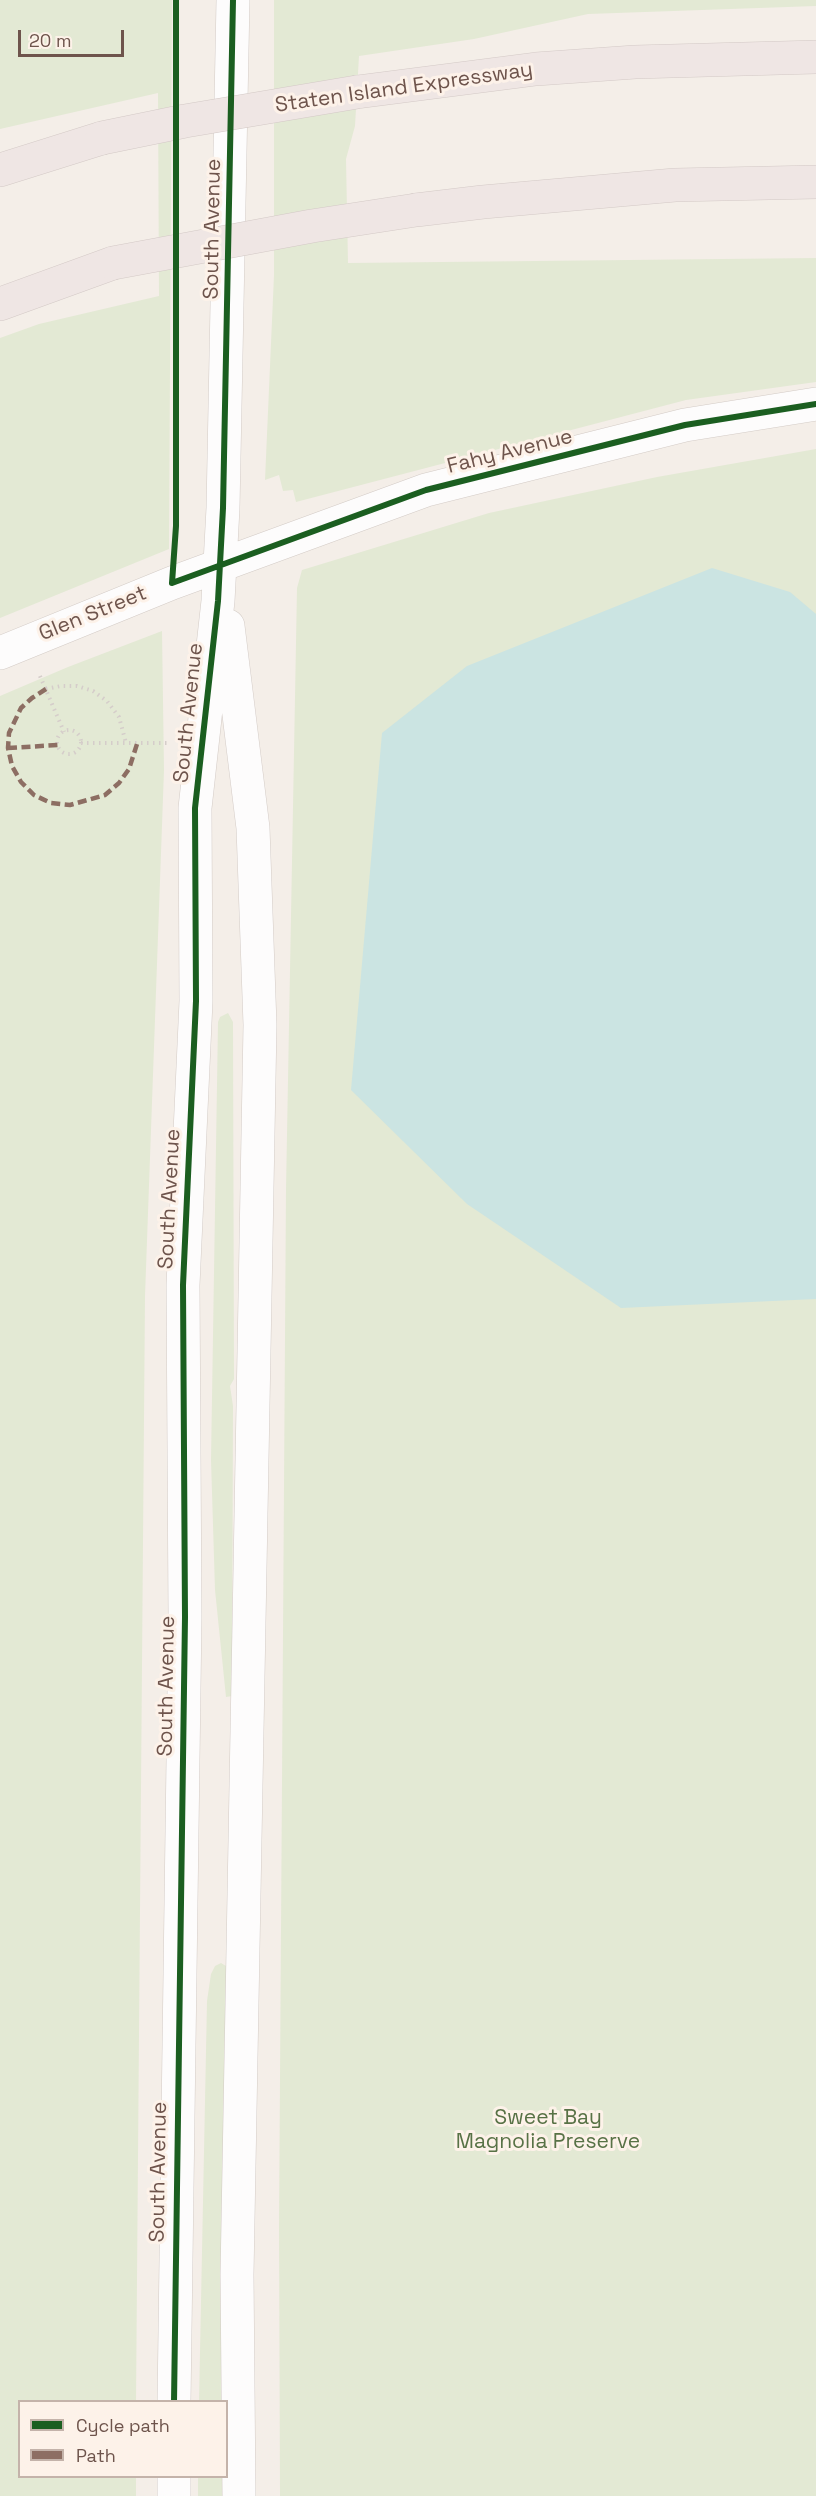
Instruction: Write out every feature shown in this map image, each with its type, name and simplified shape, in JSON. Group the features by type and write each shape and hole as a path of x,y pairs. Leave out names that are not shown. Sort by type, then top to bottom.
{"highway":[{"name":"Staten Island Expressway","path":"0,170 102,138 185,120 357,92 536,69 635,62 816,57"},
{"path":"0,152 102,138"},
{"path":"0,304 38,284 113,263 312,226 416,210 675,186 816,182"},
{"path":"0,286 38,284"}],"street":[{"name":"South Avenue","path":"174,2400 184,1617 183,1285 196,1001 195,808 221,565 228,330 233,0"},
{"name":"Fahy Avenue","path":"221,565 426,490 685,425 816,404"},
{"name":"South Avenue","path":"221,565 253,828 260,1025 237,2274 239,2496"},
{"name":"Glen Street","path":"0,653 221,565"},
{"path":"174,2478 174,2496"}],"path":[{"path":"40,675 64,732"},
{"path":"46,689 77,686 93,691 107,701 118,717 126,743"},
{"path":"64,732 75,732 81,743"},
{"path":"64,732 57,741 58,747 64,753 74,752 81,743"},
{"path":"81,743 167,743"}],"green space":[{"path":"0,0 172,0 169,549 0,618 0,338 39,324 159,296 158,93 0,129"},
{"path":"274,0 816,0 816,6 588,14 474,39 359,56 355,126 346,159 348,263 816,258 816,382 686,400 296,502 293,490 283,491 279,475 265,480 274,275"},
{"name":"Sweet Bay Magnolia Preserve","path":"816,449 816,2496 280,2496 279,2226 286,1189 297,588 302,570 489,513 657,477"},
{"path":"162,631 164,770 145,1296 136,2400 18,2400 18,2478 136,2478 136,2496 0,2496 0,696"},
{"path":"228,1013 233,1022 234,1379 230,1386 233,1406 232,1696 226,1697 215,1590 211,1460 218,1022 220,1017"},
{"path":"221,1963 226,1966 228,1974 223,2400 199,2400 207,2001 211,1974 215,1966"},
{"path":"198,2478 222,2478 222,2496 198,2496"}],"water":[{"path":"712,568 790,592 816,614 816,1299 621,1308 467,1204 351,1090 382,733 467,666"}],"marked path":[{"path":"46,689 21,708 9,733 8,748 12,766 21,782 34,795 51,803 70,805 105,795 119,783 129,769 137,744"},
{"path":"8,748 58,745"}],"cycle path":[{"path":"176,0 176,526 172,583 426,490 685,425 816,404"},
{"path":"174,2400 185,1617 183,1285 196,1001 195,808 218,601 223,508 233,0"}]}
